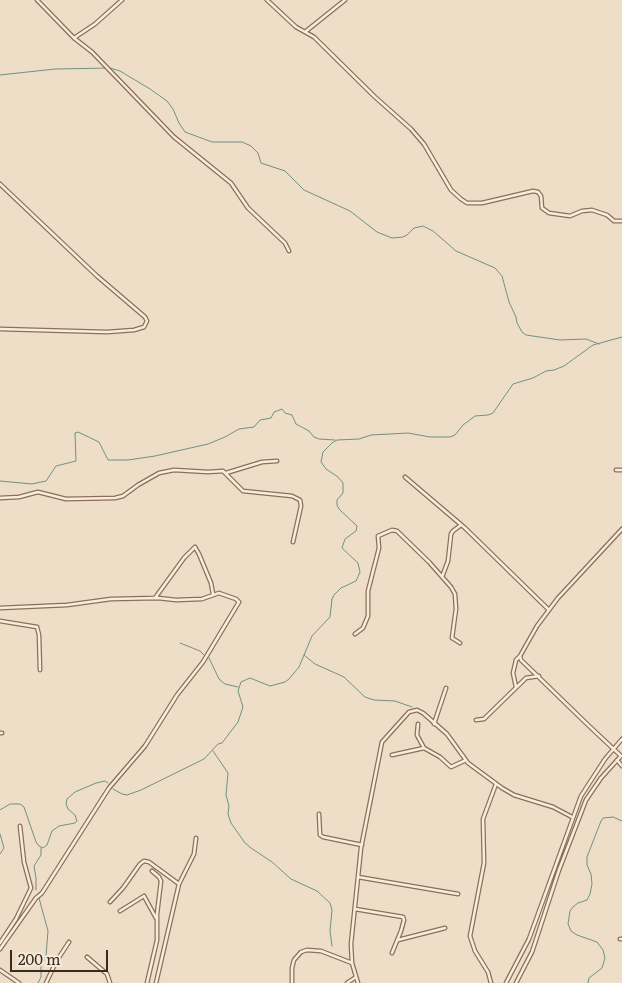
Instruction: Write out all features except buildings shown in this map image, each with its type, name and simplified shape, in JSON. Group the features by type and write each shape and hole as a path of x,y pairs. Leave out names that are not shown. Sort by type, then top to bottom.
{"street":[{"path":"37,0 74,38 92,52 174,137 230,183 248,208 285,242 289,251"},
{"path":"74,38 95,24 122,0"},
{"path":"268,0 296,28 314,37 375,97 411,129 424,144 451,190 461,200 467,203 482,203 533,191 538,192 541,196 542,208 549,213 570,216 582,210 592,210 607,215 614,221 622,221"},
{"path":"305,32 345,0"},
{"path":"0,184 147,321 144,326 134,330 107,332 0,329"},
{"path":"226,473 262,462 277,461"},
{"path":"0,498 38,492 66,499 115,498 123,496 159,473 182,470 202,472 220,470 226,473 243,491 292,496 300,500 301,506 293,542"},
{"path":"616,470 622,470"},
{"path":"406,477 461,525 549,610"},
{"path":"442,577 449,554 451,534 461,525"},
{"path":"516,688 513,673 516,660 537,626 573,581 622,529"},
{"path":"356,634 363,628 368,616 368,591 379,548 378,539 381,534 392,530 397,531 442,577 454,594 456,609 452,638 460,643"},
{"path":"156,598 184,558 195,547 212,583 214,595"},
{"path":"0,608 67,605 111,599 202,599 223,594 239,602 203,662 177,696 145,746 109,788 42,893 36,898 0,949"},
{"path":"0,621 36,628 39,634 40,670"},
{"path":"516,983 532,952 558,870 586,800 601,778 622,756 521,660 520,656"},
{"path":"476,720 484,719 526,678 539,676"},
{"path":"434,724 446,688"},
{"path":"358,983 352,963 351,944 362,845 381,745 384,738 411,710 420,711 451,739 466,760 496,784 514,794 547,805 572,817"},
{"path":"418,724 417,735 424,748 440,757 451,767 466,760"},
{"path":"506,983 528,939 572,817 586,785 613,748 622,739"},
{"path":"392,755 424,748"},
{"path":"617,760 622,766"},
{"path":"491,983 488,972 475,951 470,936 484,863 483,819 496,784"},
{"path":"319,814 320,835 362,845"},
{"path":"0,943 16,919 31,888 24,862 20,826"},
{"path":"156,983 179,884 194,854 196,838"},
{"path":"110,902 144,861 149,862 179,884"},
{"path":"147,983 157,940 156,918 161,881 160,877 152,871"},
{"path":"358,877 458,894"},
{"path":"120,910 144,896 156,918"},
{"path":"355,909 403,917 404,920 398,940 392,953"},
{"path":"398,940 421,932 445,928"},
{"path":"46,983 56,962 69,942"},
{"path":"292,983 294,960 301,952 307,950 321,951 352,963"},
{"path":"87,958 106,974 110,983"},
{"path":"0,970 19,983"},
{"path":"347,983 356,977"}],"waterway":[{"path":"0,75 55,69 110,68 120,71 167,101 185,132 212,142 242,142 251,146 258,153 261,163 285,171 304,190 350,211 377,232 392,238 403,237 414,228 423,226 433,231 456,251 495,268 502,276 517,323 526,335 560,340 586,339 599,344"},
{"path":"113,789 127,795 204,759 218,744 222,743 238,722 243,707 238,691 241,682 250,678 270,686 289,679 299,667 312,636 330,617 334,595 341,588 356,581 360,572 358,563 342,548 345,539 356,531 357,526 337,505 337,500 343,493 343,483 326,469 321,462 323,452 332,443 337,440 359,439 371,435 408,433 430,437 450,437 455,435 463,425 475,416 493,413 513,384 564,366 593,345 622,337"},
{"path":"0,481 32,484 46,481 56,466 76,461 75,433 78,432 99,442 108,460 128,460 208,444 239,429 254,427 260,420 271,418 274,412 282,409 285,413 292,415 296,424 309,431 314,437 335,440"},
{"path":"180,643 200,651 205,656"},
{"path":"304,655 315,664 344,677 365,697 374,700 395,701 412,707"},
{"path":"209,658 219,679 225,684 238,687"},
{"path":"213,751 228,773 226,795 231,823 245,843 251,848 272,862 291,879 317,891 330,903 332,910 330,931 332,946"},
{"path":"0,810 10,804 20,804 24,807 36,842 43,848 47,845 52,831 59,826 77,821 75,815 68,809 67,799 75,792 96,783 105,781 108,783"},
{"path":"588,983 589,978 602,968 605,958 603,950 597,942 571,931 568,924 570,911 578,903 587,900 590,894 592,884 587,857 601,821 603,818 613,817 622,821"},
{"path":"0,834 4,848 0,854"},
{"path":"36,890 34,866 41,855 41,848"},
{"path":"38,983 41,977 41,967 46,956 48,931 39,898"}]}
